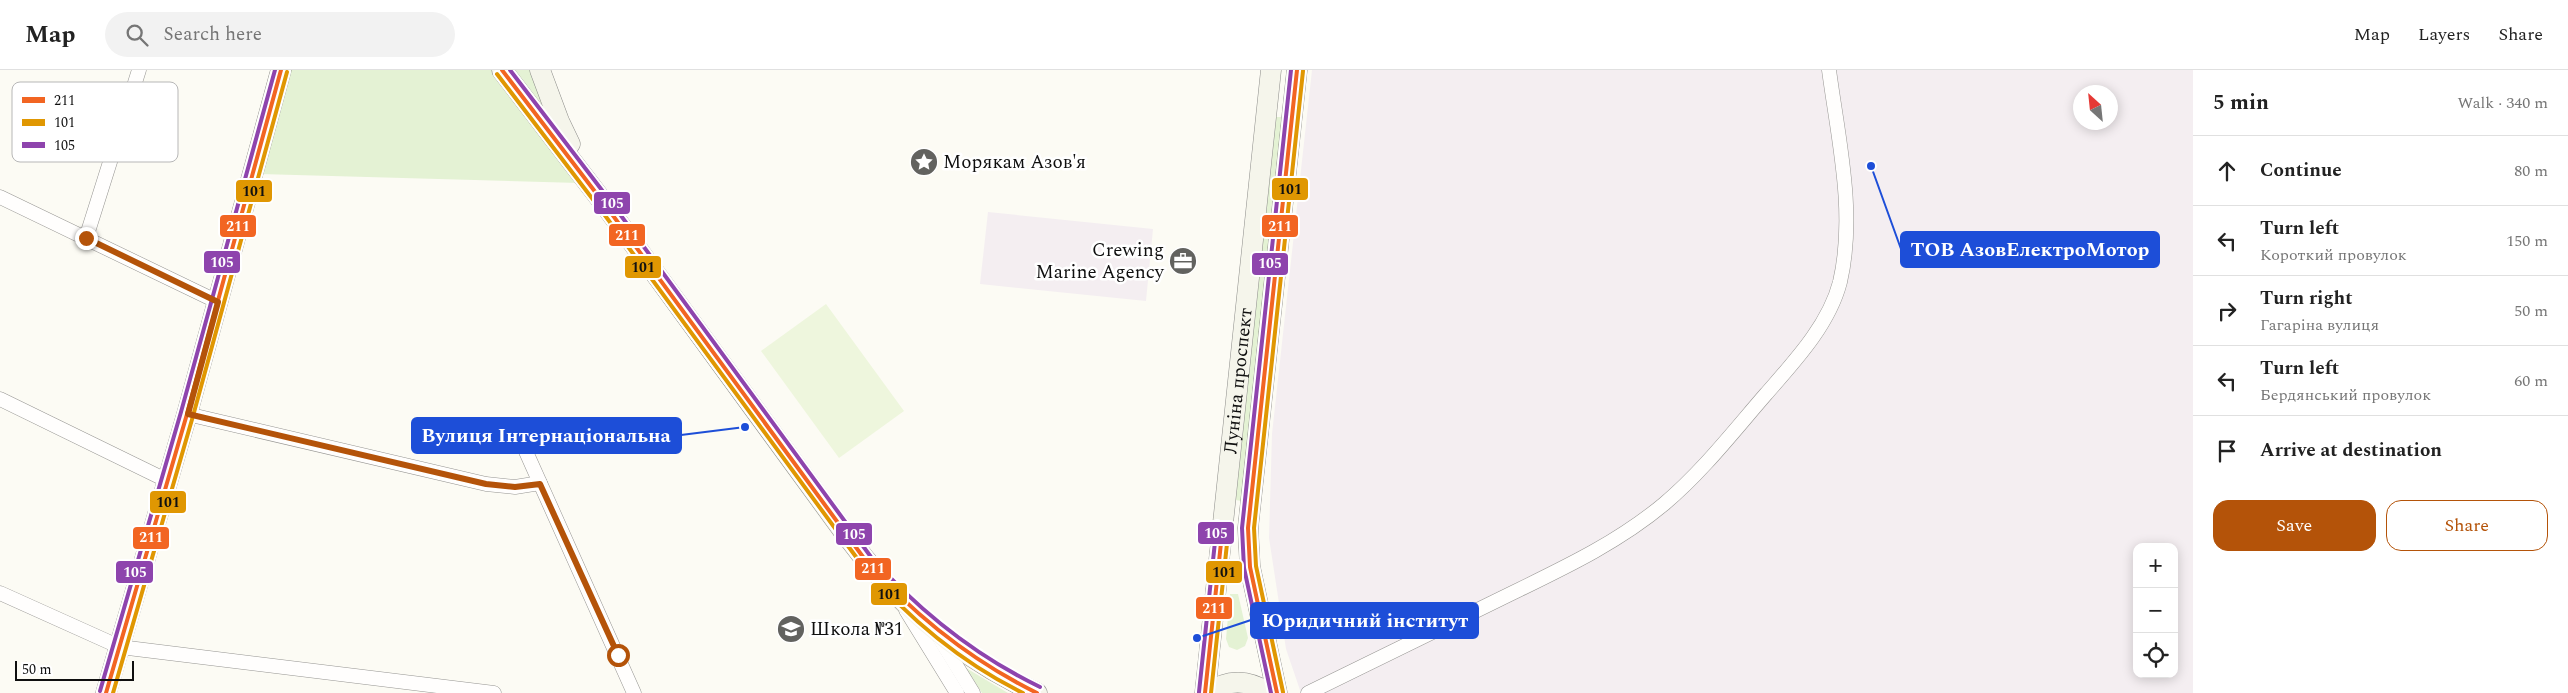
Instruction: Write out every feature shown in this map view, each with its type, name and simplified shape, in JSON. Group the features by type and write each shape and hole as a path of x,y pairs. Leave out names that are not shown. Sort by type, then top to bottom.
{"street":[{"path":"135,82 139,70"},
{"path":"106,693 188,414 281,70"},
{"path":"502,70 606,206 868,565 900,600 934,630 1000,674 1037,693"},
{"path":"540,70 558,121 606,206"},
{"name":"Луніна проспект","path":"1205,693 1272,70"},
{"name":"Луніна проспект","path":"1277,693 1250,567 1248,528 1297,70"},
{"path":"1308,693 1579,560 1624,534 1664,504 1695,476 1794,362 1830,308 1839,284 1844,260 1846,203 1829,70"},
{"path":"86,238 110,162"},
{"path":"0,197 218,302"},
{"path":"0,399 168,480"},
{"path":"188,414 486,484 515,487 540,484"},
{"path":"523,445 634,693"},
{"path":"0,594 120,647 494,693"},
{"path":"900,600 957,693"},
{"path":"934,630 973,693"},
{"path":"1209,693 1216,687 1230,682 1244,682 1258,686 1269,693"}],"shaded area":[{"path":"1312,70 2193,70 2193,693 1301,693 1286,649 1269,538 1272,434"},
{"path":"988,212 1153,229 1146,301 980,284"}],"green space":[{"path":"288,70 493,70 579,183 260,174"},
{"path":"509,70 534,70 553,121"},
{"path":"1276,117 1282,117 1242,501 1235,500"},
{"path":"826,304 904,411 839,458 761,351"},
{"path":"1230,594 1238,594 1248,638 1245,646 1237,650 1229,647 1226,639"},
{"path":"966,668 1008,693 982,693"}],"transit line":[{"name":"105","path":"100,691 181,412 275,70"},
{"name":"211","path":"106,693 187,414 281,70"},
{"name":"211","path":"502,70 606,206 866,561 904,601 945,636 989,666 1037,693"},
{"name":"105","path":"510,70 611,202 871,557 909,596 949,631 993,661 1040,687"},
{"name":"105","path":"1271,693 1244,568 1242,528 1291,70"},
{"name":"211","path":"1277,693 1250,567 1248,528 1297,70"},
{"name":"101","path":"1283,692 1256,566 1254,528 1303,71"},
{"name":"101","path":"113,693 193,416 287,72"},
{"name":"101","path":"497,74 601,210 862,565 898,603 936,637 978,667 1023,693"},
{"name":"105","path":"1199,692 1217,523"},
{"name":"211","path":"1205,693 1223,524"},
{"name":"101","path":"1211,693 1229,525"}],"place":[{"name":"Морякам Азов'я","path":"924,162"},
{"name":"ТОВ АзовЕлектроМотор","path":"1871,166"},
{"name":"Crewing Marine Agency","path":"1183,261"},
{"name":"Вулиця Інтернаціональна","path":"745,427"},
{"name":"Школа №31","path":"791,629"},
{"name":"Юридичний інститут","path":"1197,638"}],"route":[{"path":"86,238 218,302 188,414 486,484 515,487 540,484 618,655"}]}
